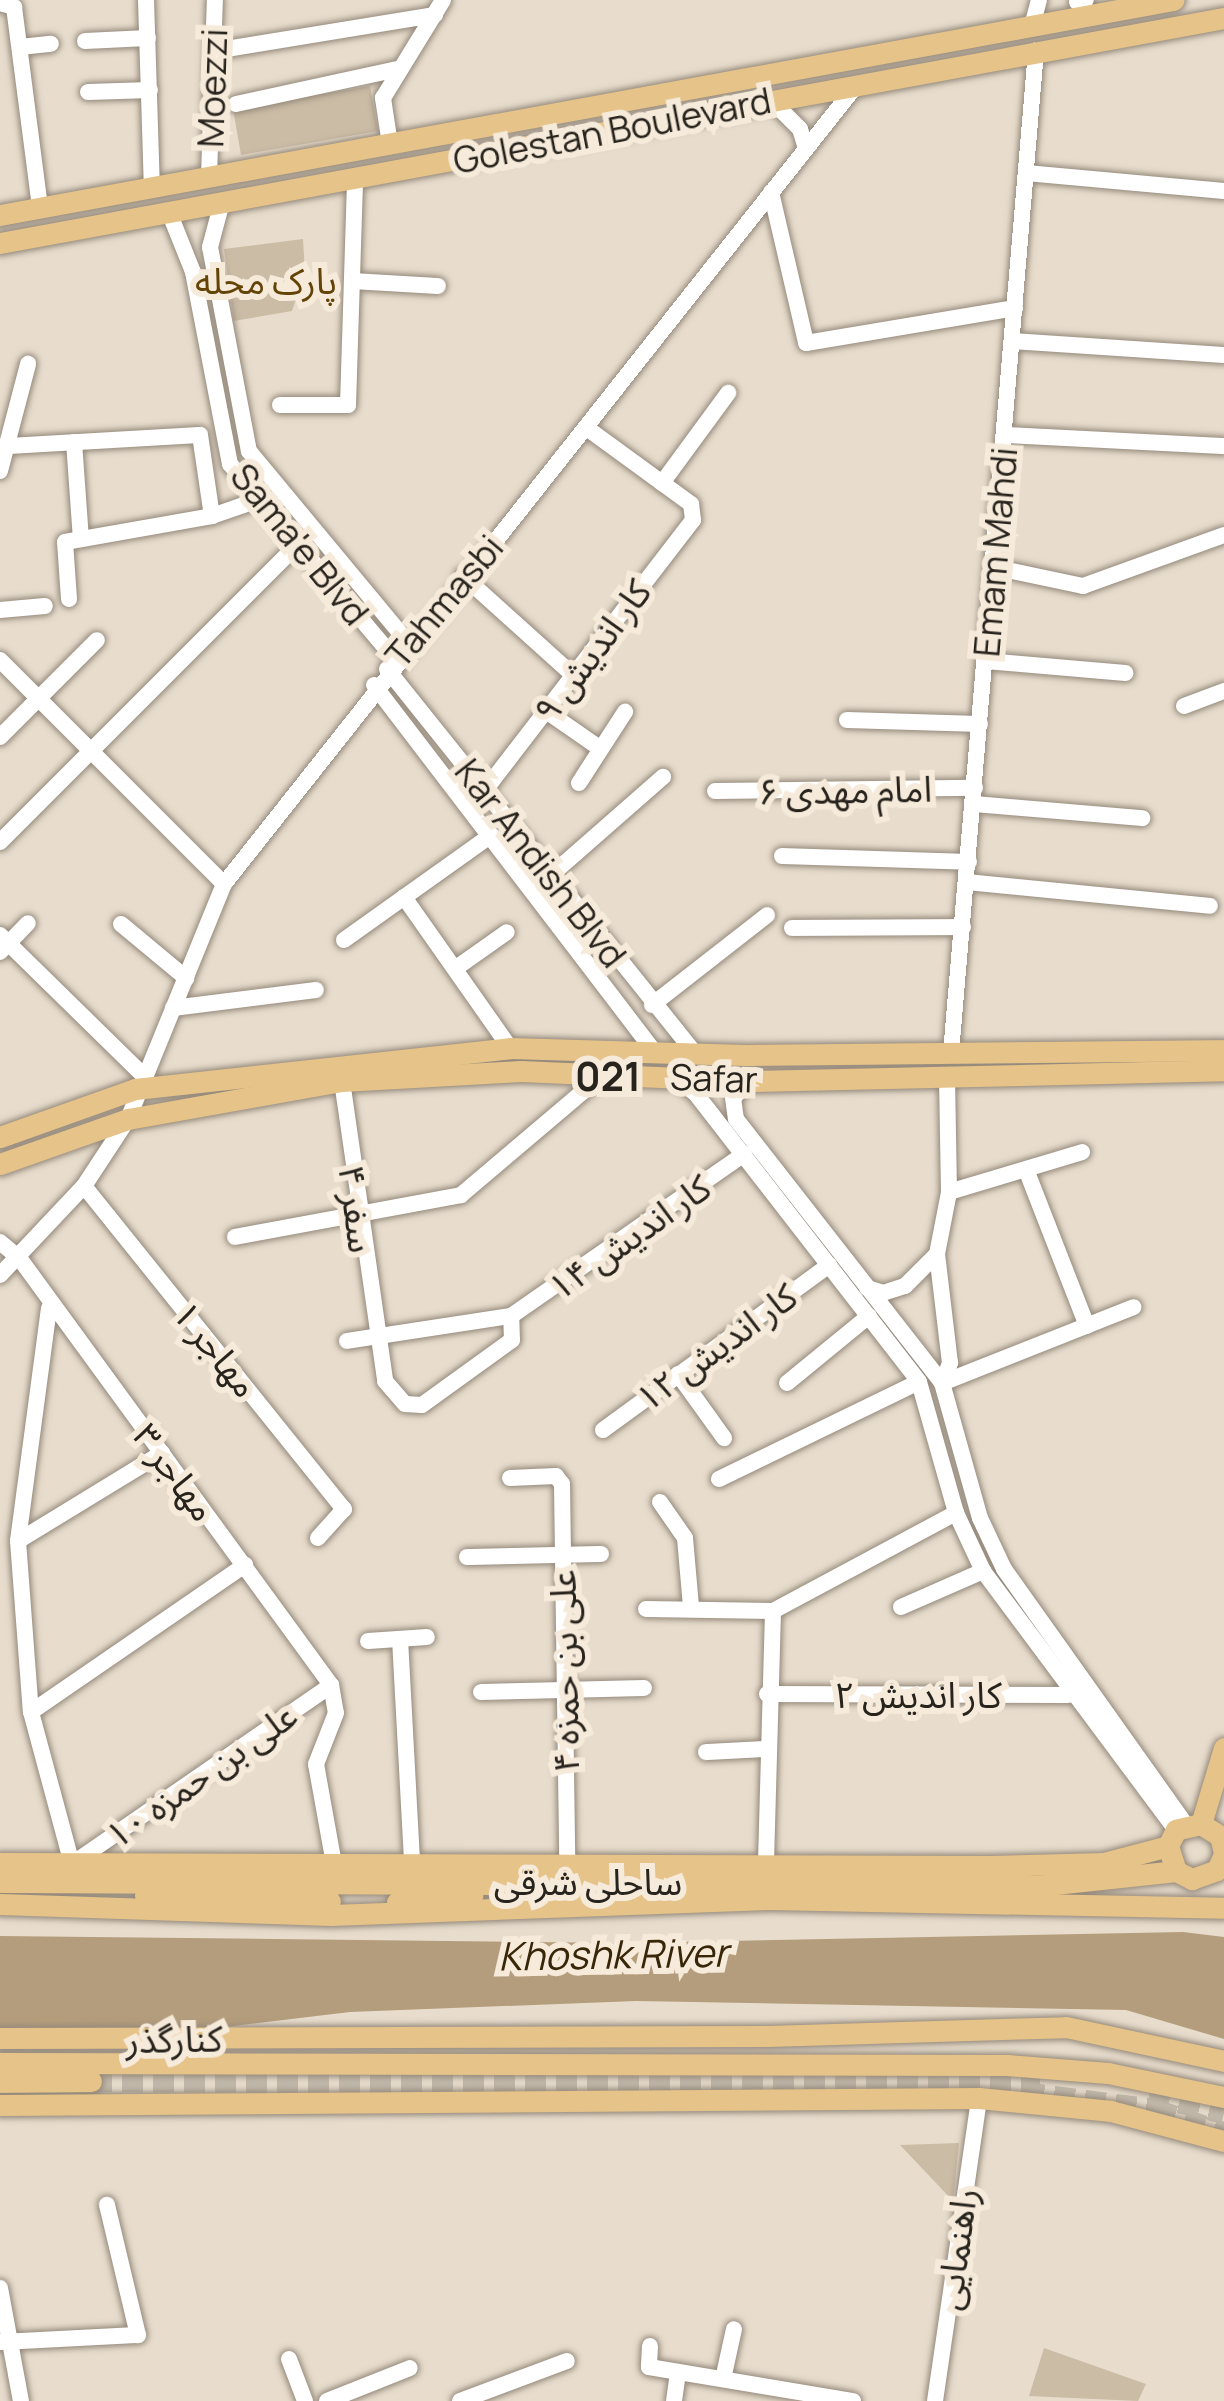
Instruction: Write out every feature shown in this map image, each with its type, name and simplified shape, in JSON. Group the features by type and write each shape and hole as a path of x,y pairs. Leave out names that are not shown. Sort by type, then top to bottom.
{"main road":[{"name":"Golestan Boulevard","path":"0,215 1173,0"},
{"name":"Golestan Boulevard","path":"0,243 1036,51 1220,12"},
{"path":"320,157 326,183"},
{"name":"Safar","path":"0,1137 139,1082 510,1048 696,1055 1224,1050"},
{"name":"Safar","path":"0,1164 128,1119 341,1081 607,1072 749,1081 1224,1070"},
{"path":"1176,1871 1206,1844 1224,1748"},
{"name":"ساحلی شرقی","path":"0,1862 1104,1863 1206,1844"},
{"name":"ساحلی شرقی","path":"0,1882 1036,1886 1176,1871 1192,1879 1206,1844"},
{"path":"67,1903 121,1894 410,1902 525,1882"},
{"path":"0,1904 331,1916 769,1899 1224,1908"},
{"path":"349,2032 767,2036 1066,2027 1224,2061"},
{"path":"349,2032 405,2043 690,2050 729,2062"},
{"name":"کنارگذر","path":"0,2038 186,2041 349,2032"},
{"path":"0,2105 98,2093 122,2085 113,2062"},
{"path":"139,2062 133,2084 141,2105"},
{"path":"0,2063 729,2062 1053,2067 1224,2097"},
{"path":"0,2082 98,2093 141,2105 979,2098 1111,2110 1219,2135"},
{"path":"0,2094 98,2093"}],"street":[{"path":"146,0 152,187"},
{"name":"Moezzi","path":"209,177 214,0"},
{"path":"1032,26 1039,0"},
{"path":"6,3 20,47 40,207"},
{"path":"214,51 439,7"},
{"path":"390,144 383,98 439,7"},
{"path":"85,41 148,38"},
{"path":"20,47 51,44"},
{"name":"Emam Mahdi","path":"951,1053 1036,51"},
{"path":"236,104 398,69"},
{"name":"Tahmasbi","path":"128,1119 139,1082 224,884 374,685 588,428 805,145 858,84"},
{"path":"88,92 151,90"},
{"path":"770,100 800,129 805,145"},
{"path":"1027,173 1224,191"},
{"path":"280,405 348,405 355,178"},
{"path":"772,192 806,343 1015,308"},
{"name":"Sama'e Blvd","path":"222,202 214,267 249,451 409,644"},
{"name":"Sama'e Blvd","path":"170,212 193,272 230,464 391,664"},
{"path":"193,272 214,267"},
{"path":"352,281 438,286"},
{"path":"1012,341 1224,355"},
{"path":"0,471 28,364"},
{"path":"588,428 662,483 728,393"},
{"path":"8,446 200,435 212,516"},
{"path":"1005,435 1224,446"},
{"path":"74,442 81,539"},
{"name":"۹ کار اندیش","path":"485,790 695,511 662,483"},
{"path":"69,599 65,542 212,516 258,500"},
{"path":"993,567 1083,586 1224,536"},
{"path":"0,842 297,545"},
{"path":"463,576 573,675"},
{"path":"0,610 45,606"},
{"path":"0,737 97,640"},
{"path":"0,660 224,884"},
{"path":"986,662 1125,673"},
{"name":"Kar Andish Blvd","path":"391,664 652,1005 696,1055"},
{"name":"Kar Andish Blvd","path":"374,685 655,1052"},
{"path":"1184,706 1224,691"},
{"path":"546,711 598,747"},
{"path":"578,783 625,712"},
{"path":"848,720 980,724"},
{"path":"551,875 663,778"},
{"name":"۶ امام مهدی","path":"715,791 974,796 1142,818"},
{"path":"344,940 490,835"},
{"path":"782,856 969,862"},
{"path":"967,882 1210,906"},
{"path":"404,897 510,1048"},
{"path":"652,1005 767,914"},
{"path":"28,923 3,943 139,1082"},
{"path":"122,924 186,978"},
{"path":"792,928 963,927"},
{"path":"456,968 507,932"},
{"path":"173,1008 316,990"},
{"path":"235,1237 469,1191 607,1072"},
{"path":"673,1077 696,1094 919,1382 956,1513 983,1571 1068,1695 1206,1844"},
{"path":"942,1383 950,1364 937,1254 949,1192 946,1078"},
{"name":"۴ سفر","path":"341,1081 357,1216 385,1381 412,1407 512,1340 511,1316"},
{"path":"749,1081 733,1098 736,1119 942,1383 980,1517 1004,1569 1206,1844"},
{"path":"0,1276 84,1186 128,1119"},
{"path":"949,1192 1082,1152"},
{"name":"۱۴ کار اندیش","path":"511,1316 744,1154"},
{"path":"1027,1172 1087,1326"},
{"name":"۱ مهاجر","path":"84,1186 346,1514 318,1538"},
{"name":"۳ مهاجر","path":"0,1242 20,1259 50,1308 331,1685"},
{"path":"867,1288 883,1293 905,1286 937,1254"},
{"name":"۱۲ کار اندیش","path":"603,1430 829,1265"},
{"path":"942,1383 1133,1307"},
{"path":"50,1308 18,1540 31,1712 72,1864"},
{"path":"347,1342 511,1316"},
{"path":"787,1383 869,1316"},
{"path":"678,1374 724,1438"},
{"path":"719,1479 919,1382"},
{"path":"18,1540 162,1453"},
{"name":"۴ علی بن حمزه","path":"510,1478 560,1480 567,1863"},
{"path":"660,1502 685,1538 691,1606"},
{"path":"0,1519 20,1503"},
{"path":"646,1609 691,1606 773,1611 956,1513"},
{"path":"466,1556 601,1554"},
{"path":"31,1712 245,1565"},
{"path":"901,1607 983,1571"},
{"path":"766,1862 767,1694 773,1611"},
{"path":"368,1641 427,1637"},
{"path":"400,1639 412,1863"},
{"path":"331,1685 336,1713 316,1764 334,1864"},
{"name":"۱۰ علی بن حمزه","path":"72,1864 331,1685"},
{"path":"481,1692 644,1688"},
{"name":"۲ کار اندیش","path":"767,1694 1068,1695"},
{"path":"706,1752 766,1750"},
{"name":"راهنمایی","path":"935,2401 979,2098"},
{"path":"5,2343 138,2335 107,2205"},
{"path":"0,2288 5,2343 21,2401"},
{"path":"723,2379 734,2329"},
{"path":"650,2346 649,2367 723,2379 769,2394 853,2401"},
{"path":"289,2359 305,2401"},
{"path":"460,2401 567,2361"},
{"path":"327,2401 410,2368"},
{"path":"674,2401 678,2372"}],"green space":[{"path":"370,86 378,131 241,155 233,109"},
{"name":"پارک محله","path":"303,239 305,273 292,311 234,321 224,249"},
{"path":"959,2143 953,2201 900,2145"},
{"path":"1044,2348 1146,2384 1138,2401 1029,2396"}],"water":[{"name":"Khoshk River","path":"1183,1932 1224,1937 1224,2039 1126,2010 636,2001 350,2012 192,2031 0,2030 0,1936 625,1943"}],"tunnel":[{"path":"91,2081 1040,2085"},
{"path":"1023,2092 1155,2109 1224,2132"},
{"path":"1149,2095 1224,2113"}],"district":[{"name":"021","path":"608,1076"}]}
